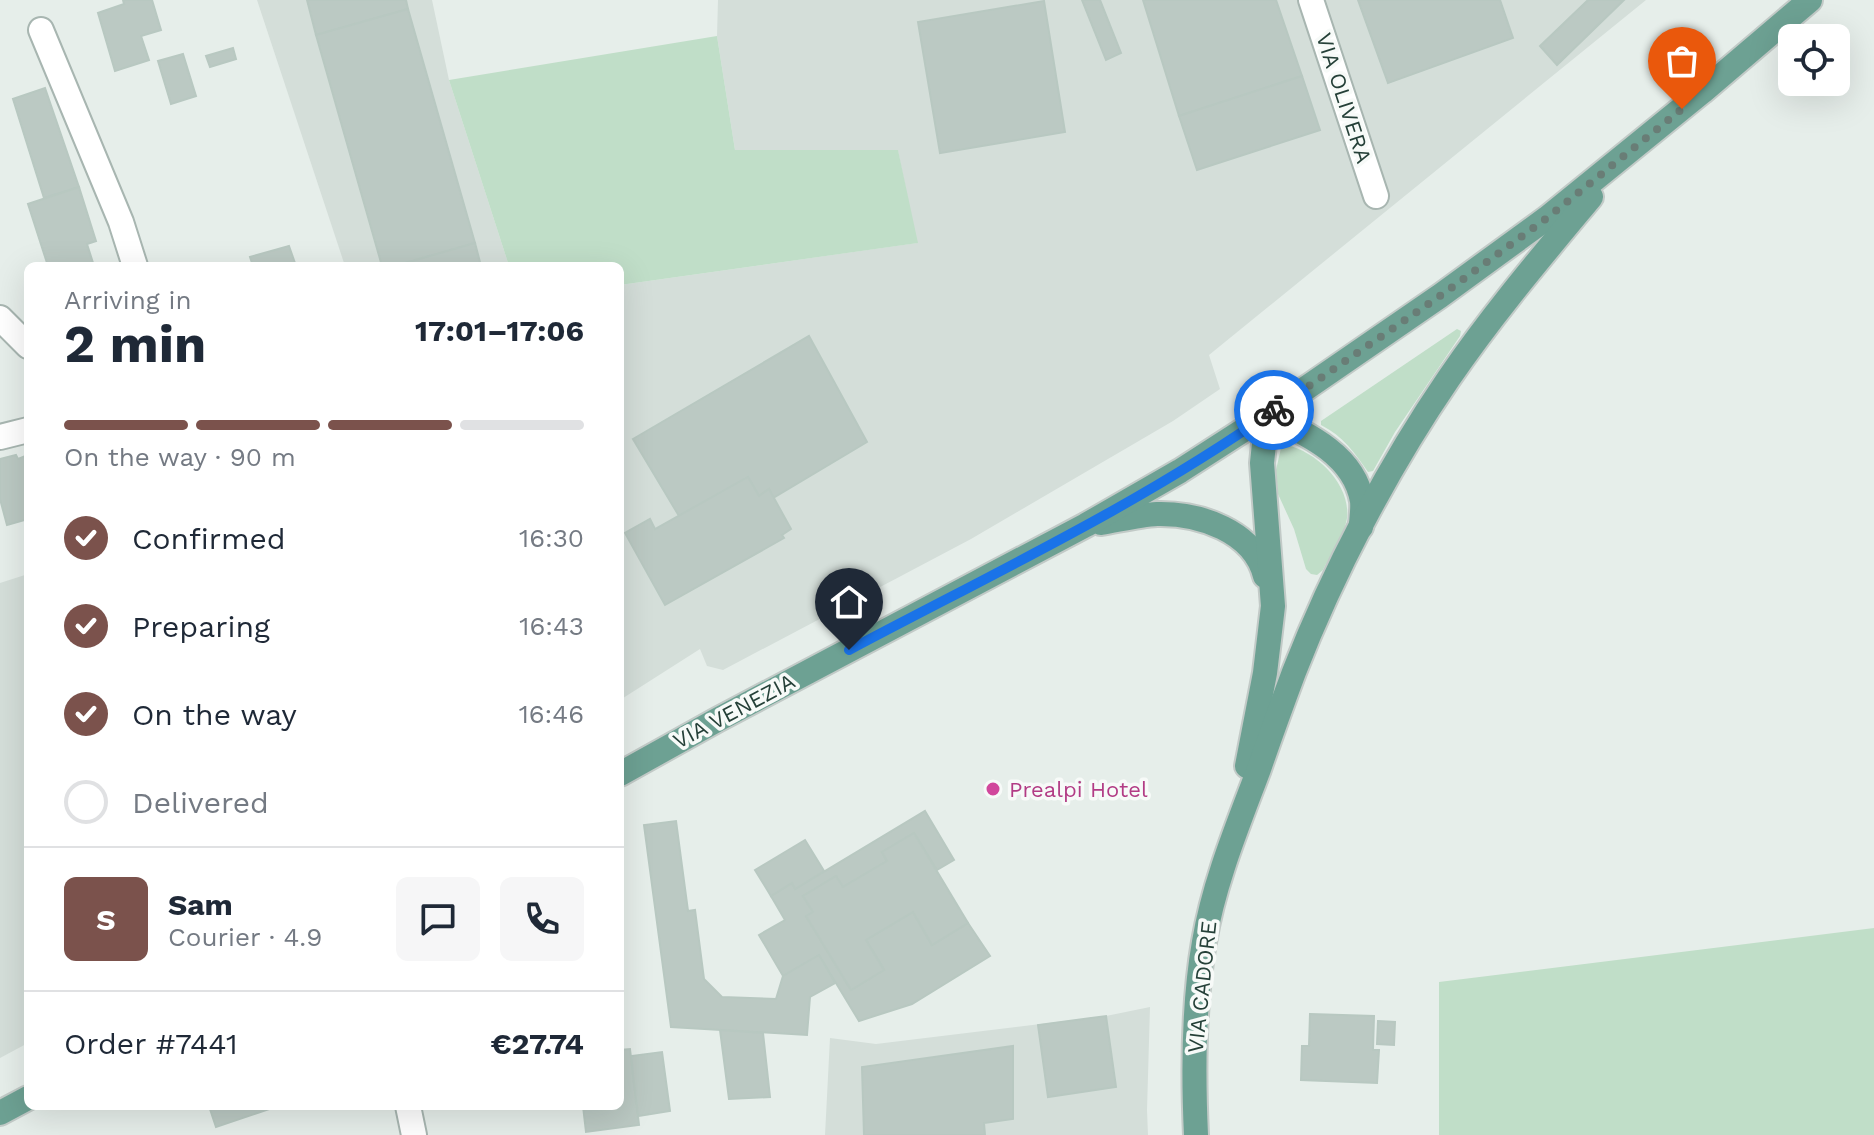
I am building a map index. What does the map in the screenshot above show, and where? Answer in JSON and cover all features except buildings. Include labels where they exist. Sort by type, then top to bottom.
[{"type":"main road","points":[[1231,843],[1265,673],[1273,606],[1262,463],[1267,415],[1536,227],[1810,0]]},
{"type":"main road","points":[[1231,843],[1295,670],[1361,529],[1400,457],[1449,377],[1523,279],[1621,159]]},
{"type":"main road","points":[[1267,415],[1314,439],[1343,462],[1362,502],[1361,529]]},
{"type":"main road","name":"VIA VENEZIA","points":[[624,772],[1086,525],[1180,471],[1267,415]]},
{"type":"main road","points":[[1086,525],[1157,514],[1187,516],[1222,527],[1253,550],[1263,567],[1273,606]]},
{"type":"main road","name":"VIA CADORE","points":[[1196,1135],[1194,1063],[1203,943],[1231,843]]},
{"type":"main road","points":[[0,1113],[24,1100]]},
{"type":"street","name":"VIA OLIVERA","points":[[1311,0],[1376,196]]},
{"type":"street","points":[[41,30],[121,222],[134,262]]},
{"type":"street","points":[[0,318],[24,342]]},
{"type":"street","points":[[0,437],[24,431]]},
{"type":"street","points":[[409,1110],[414,1135]]},
{"type":"shaded area","points":[[257,0],[432,0],[449,80],[508,262],[344,262]]},
{"type":"shaded area","points":[[718,0],[1646,0],[1209,355],[1220,389],[1173,421],[971,539],[723,670],[707,666],[700,649],[624,697],[624,284],[917,243],[898,151],[735,150],[717,36]]},
{"type":"shaded area","points":[[24,575],[24,1045],[0,1058],[0,583]]},
{"type":"shaded area","points":[[1150,1007],[1148,1135],[825,1135],[830,1038],[876,1044],[1106,1016]]},
{"type":"green space","points":[[717,36],[735,150],[898,150],[918,243],[624,284],[624,262],[508,262],[449,80]]},
{"type":"green space","points":[[1457,329],[1461,331],[1460,336],[1395,432],[1373,471],[1368,472],[1348,446],[1321,425],[1321,421]]},
{"type":"green space","points":[[1287,445],[1310,455],[1330,472],[1344,494],[1347,506],[1343,530],[1323,570],[1317,575],[1306,569],[1294,529],[1278,494],[1276,470],[1281,448]]},
{"type":"green space","points":[[1874,928],[1874,1135],[1439,1135],[1439,982]]},
{"type":"way so far","points":[[1274,410],[1547,218],[1682,109]]},
{"type":"place","name":"Prealpi Hotel","points":[[993,789]]},
{"type":"route","points":[[849,650],[1086,525],[1180,471],[1274,410]]}]
